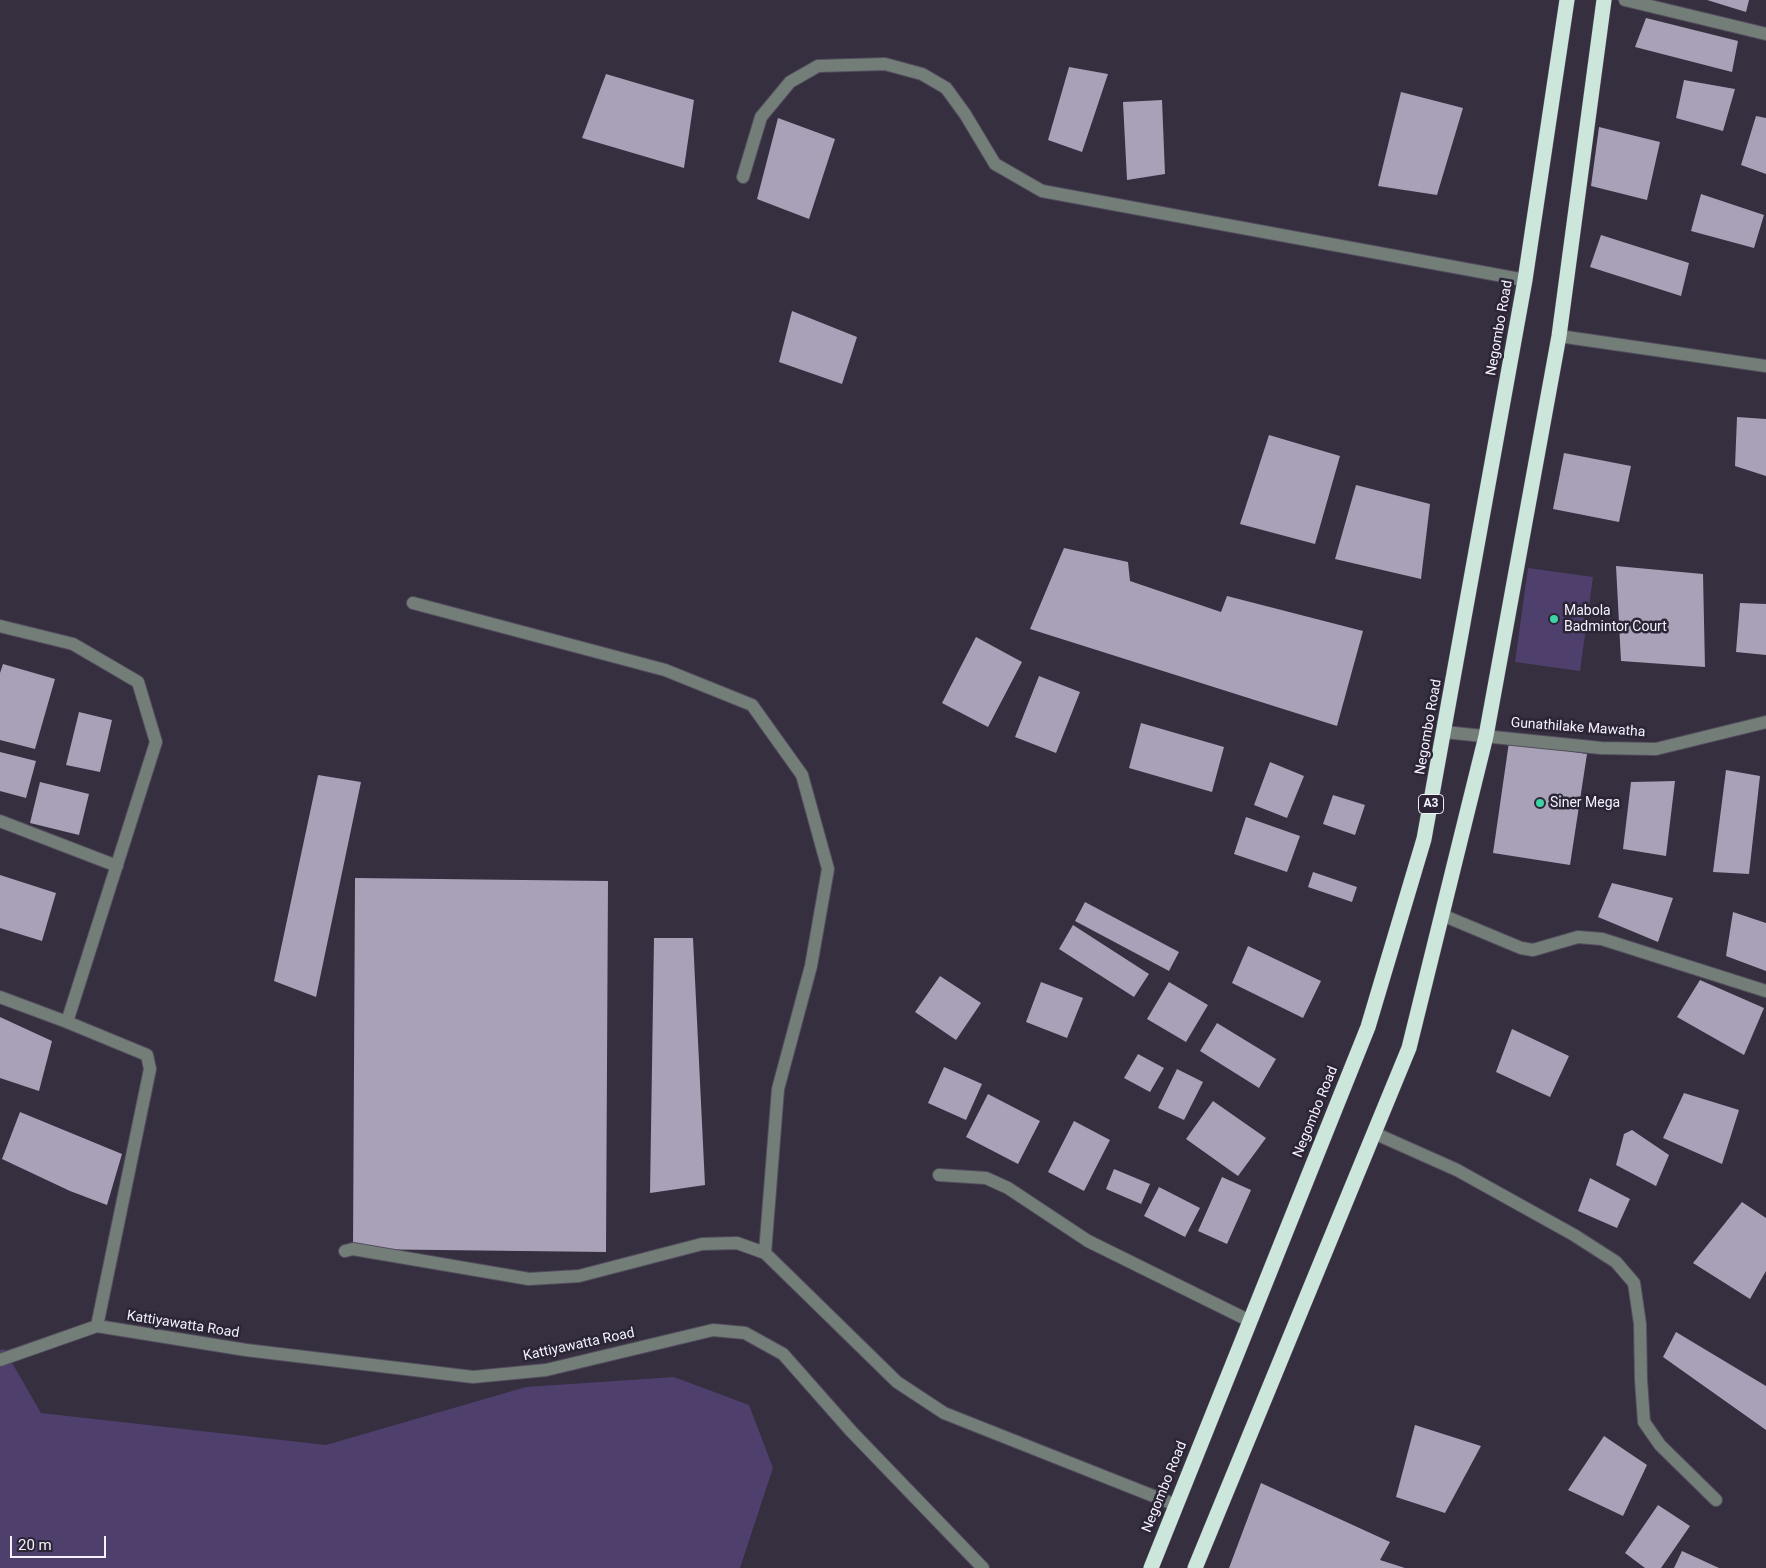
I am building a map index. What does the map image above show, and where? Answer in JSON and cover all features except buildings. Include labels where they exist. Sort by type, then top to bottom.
[{"type":"highway","name":"Negombo Road","points":[[1150,1568],[1368,1027],[1424,839],[1525,280],[1567,0]]},
{"type":"highway","points":[[1195,1568],[1409,1048],[1486,736],[1559,336],[1604,0]]},
{"type":"street","points":[[1625,0],[1766,34]]},
{"type":"street","points":[[743,177],[761,117],[790,82],[818,66],[885,64],[922,74],[946,88],[965,114],[995,164],[1042,191],[1525,280]]},
{"type":"street","points":[[1559,336],[1766,366]]},
{"type":"street","points":[[412,603],[665,670],[752,705],[802,775],[828,869],[811,966],[778,1089],[765,1253]]},
{"type":"street","points":[[0,626],[73,644],[138,682],[156,742],[67,1022]]},
{"type":"street","name":"Gunathilake Mawatha","points":[[1444,732],[1601,748],[1656,749],[1766,722]]},
{"type":"street","points":[[0,822],[117,866]]},
{"type":"street","points":[[1442,915],[1521,948],[1533,950],[1578,936],[1602,939],[1766,991]]},
{"type":"street","points":[[0,997],[147,1055],[150,1068],[96,1326]]},
{"type":"street","points":[[1374,1133],[1457,1170],[1574,1235],[1616,1262],[1634,1283],[1640,1324],[1644,1422],[1660,1445],[1716,1500]]},
{"type":"street","points":[[939,1175],[986,1178],[1008,1188],[1088,1241],[1250,1321]]},
{"type":"street","points":[[345,1251],[353,1249],[529,1279],[580,1276],[702,1244],[737,1243],[765,1253],[897,1382],[944,1413],[1176,1505]]},
{"type":"street","name":"Kattiyawatta Road","points":[[0,1360],[96,1326],[246,1350],[472,1377],[546,1370],[713,1330],[745,1333],[783,1354],[851,1431],[983,1568]]},
{"type":"shaded area","name":"Mabola Badmintor Court","points":[[1528,568],[1593,577],[1580,671],[1515,662]]},
{"type":"shaded area","points":[[4,1349],[41,1413],[326,1445],[526,1387],[674,1377],[749,1405],[773,1468],[740,1568],[0,1568],[0,1350]]},
{"type":"place","name":"Mabola Badmintor Court","points":[[1554,619]]},
{"type":"place","name":"Siner Mega","points":[[1540,803]]}]
